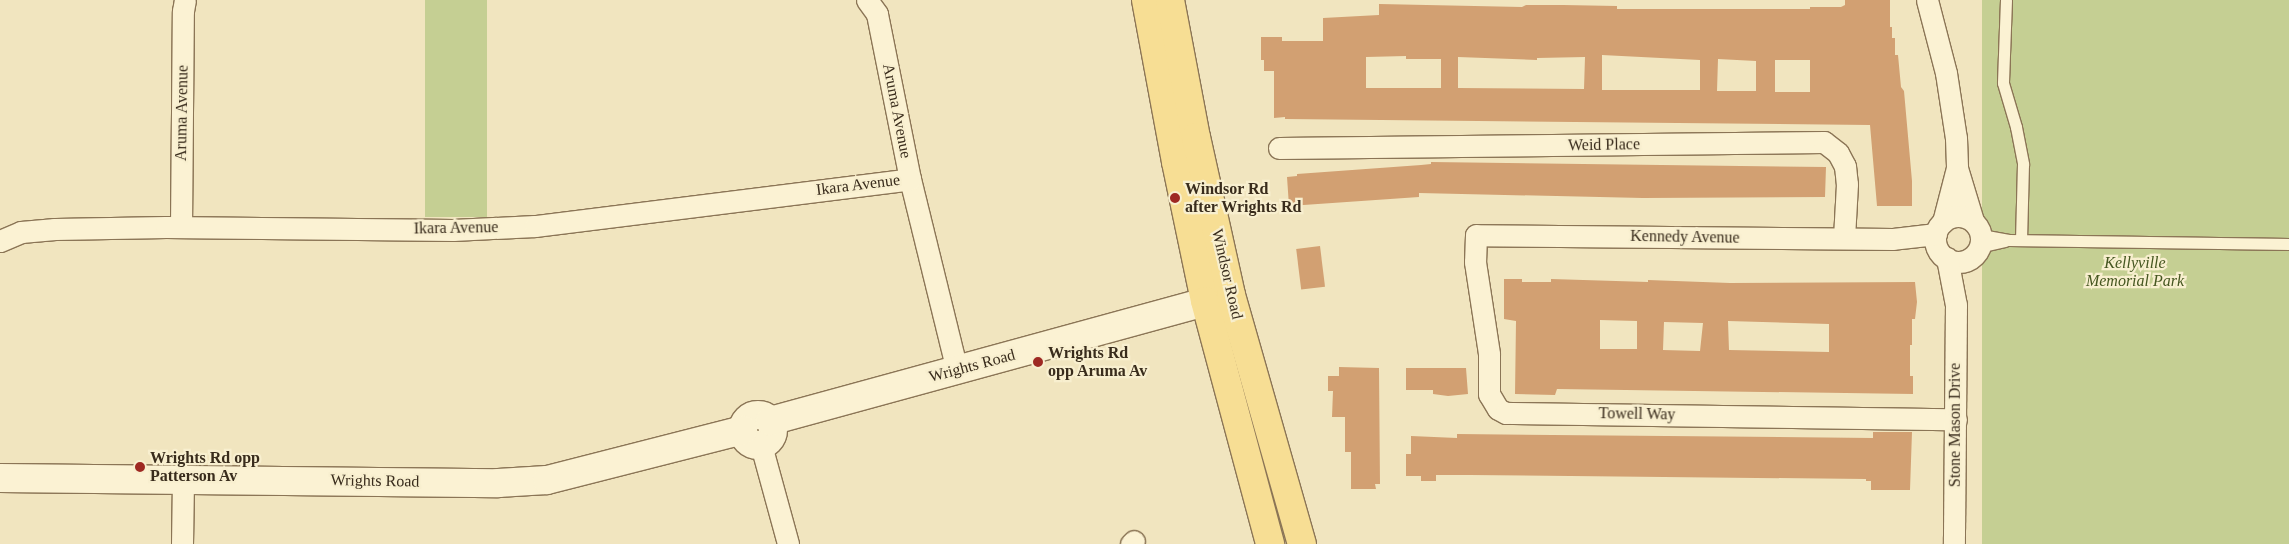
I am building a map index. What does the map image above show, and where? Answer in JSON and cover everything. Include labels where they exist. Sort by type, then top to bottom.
[{"type":"main road","name":"Windsor Road","points":[[1146,0],[1174,154],[1218,298],[1302,544]]},
{"type":"main road","name":"Windsor Road","points":[[1170,0],[1196,138],[1218,298],[1270,544]]},
{"type":"street","name":"Aruma Avenue","points":[[181,227],[183,11],[185,0]]},
{"type":"street","name":"Aruma Avenue","points":[[867,0],[877,14],[910,179],[957,371]]},
{"type":"street","name":"Stone Mason Drive","points":[[1928,0],[1953,104],[1957,168],[1958,241],[1954,544]]},
{"type":"street","name":"Weid Place","points":[[1279,148],[1824,142],[1838,152],[1845,166],[1847,184],[1844,238]]},
{"type":"street","name":"Stone Mason Drive","points":[[1957,168],[1958,241]]},
{"type":"street","name":"Ikara Avenue","points":[[0,241],[21,232],[55,229],[181,227],[453,230],[535,226],[910,179]]},
{"type":"street","name":"Kennedy Avenue","points":[[1476,235],[1844,238],[1958,241]]},
{"type":"street","name":"Towell Way","points":[[1476,235],[1475,262],[1489,354],[1489,394],[1498,409],[1506,413],[1956,419]]},
{"type":"street","name":"Wrights Road","points":[[0,478],[498,483],[547,480],[758,432],[957,371],[1218,298]]},
{"type":"street","points":[[758,432],[788,544]]},
{"type":"street","points":[[182,544],[183,479]]},
{"type":"lane","points":[[2006,0],[2003,83],[2016,127],[2023,164],[2022,240]]},
{"type":"lane","points":[[1958,241],[2022,240],[2289,244]]},
{"type":"green space","points":[[425,0],[487,0],[487,217],[425,217]]},
{"type":"green space","name":"Kellyville Memorial Park","points":[[1982,0],[2289,0],[2289,544],[1982,544]]},
{"type":"building","points":[[1845,0],[1890,0],[1890,27],[1892,27],[1892,38],[1895,38],[1895,55],[1898,55],[1901,87],[1904,91],[1912,181],[1912,206],[1877,206],[1870,125],[1274,118],[1274,71],[1264,71],[1264,60],[1261,60],[1261,37],[1282,37],[1282,41],[1323,41],[1323,18],[1379,15],[1379,4],[1522,7],[1526,5],[1617,6],[1617,9],[1810,9],[1810,7],[1841,7],[1845,5]],"holes":[[[1602,55],[1700,60],[1700,90],[1602,90]],[[1406,56],[1406,59],[1441,59],[1441,88],[1366,88],[1366,57]],[[1458,57],[1537,60],[1537,58],[1585,57],[1584,89],[1458,88]],[[1718,59],[1756,61],[1756,91],[1717,91]],[[1775,60],[1810,60],[1810,92],[1775,92]]]},
{"type":"building","points":[[1431,162],[1826,167],[1825,197],[1643,198],[1419,193],[1419,197],[1289,206],[1287,177],[1297,176],[1297,174],[1431,164]]},
{"type":"building","points":[[1320,246],[1325,287],[1301,290],[1296,249]]},
{"type":"building","points":[[1504,279],[1522,279],[1522,282],[1551,282],[1551,279],[1730,283],[1915,282],[1917,302],[1915,319],[1912,319],[1912,345],[1910,345],[1910,376],[1913,376],[1913,394],[1557,389],[1555,395],[1515,394],[1516,321],[1504,319]],"holes":[[[1600,320],[1637,321],[1637,349],[1600,349]],[[1728,321],[1829,324],[1829,352],[1729,350]],[[1664,322],[1703,323],[1700,351],[1663,350]]]},
{"type":"building","points":[[1339,367],[1379,368],[1380,484],[1375,484],[1376,489],[1351,489],[1351,452],[1345,452],[1345,417],[1332,417],[1333,391],[1328,391],[1328,376],[1339,376]]},
{"type":"building","points":[[1406,368],[1466,368],[1468,394],[1448,396],[1433,394],[1433,390],[1406,390]]},
{"type":"building","points":[[1873,432],[1912,432],[1910,490],[1871,490],[1871,481],[1866,481],[1866,479],[1436,475],[1436,481],[1421,481],[1421,476],[1406,476],[1406,454],[1411,454],[1411,436],[1457,438],[1457,434],[1873,438]]},
{"type":"place","name":"Windsor Rd after Wrights Rd","points":[[1175,198]]},
{"type":"place","name":"Wrights Rd opp Aruma Av","points":[[1038,362]]},
{"type":"place","name":"Wrights Rd opp Patterson Av","points":[[140,467]]}]
